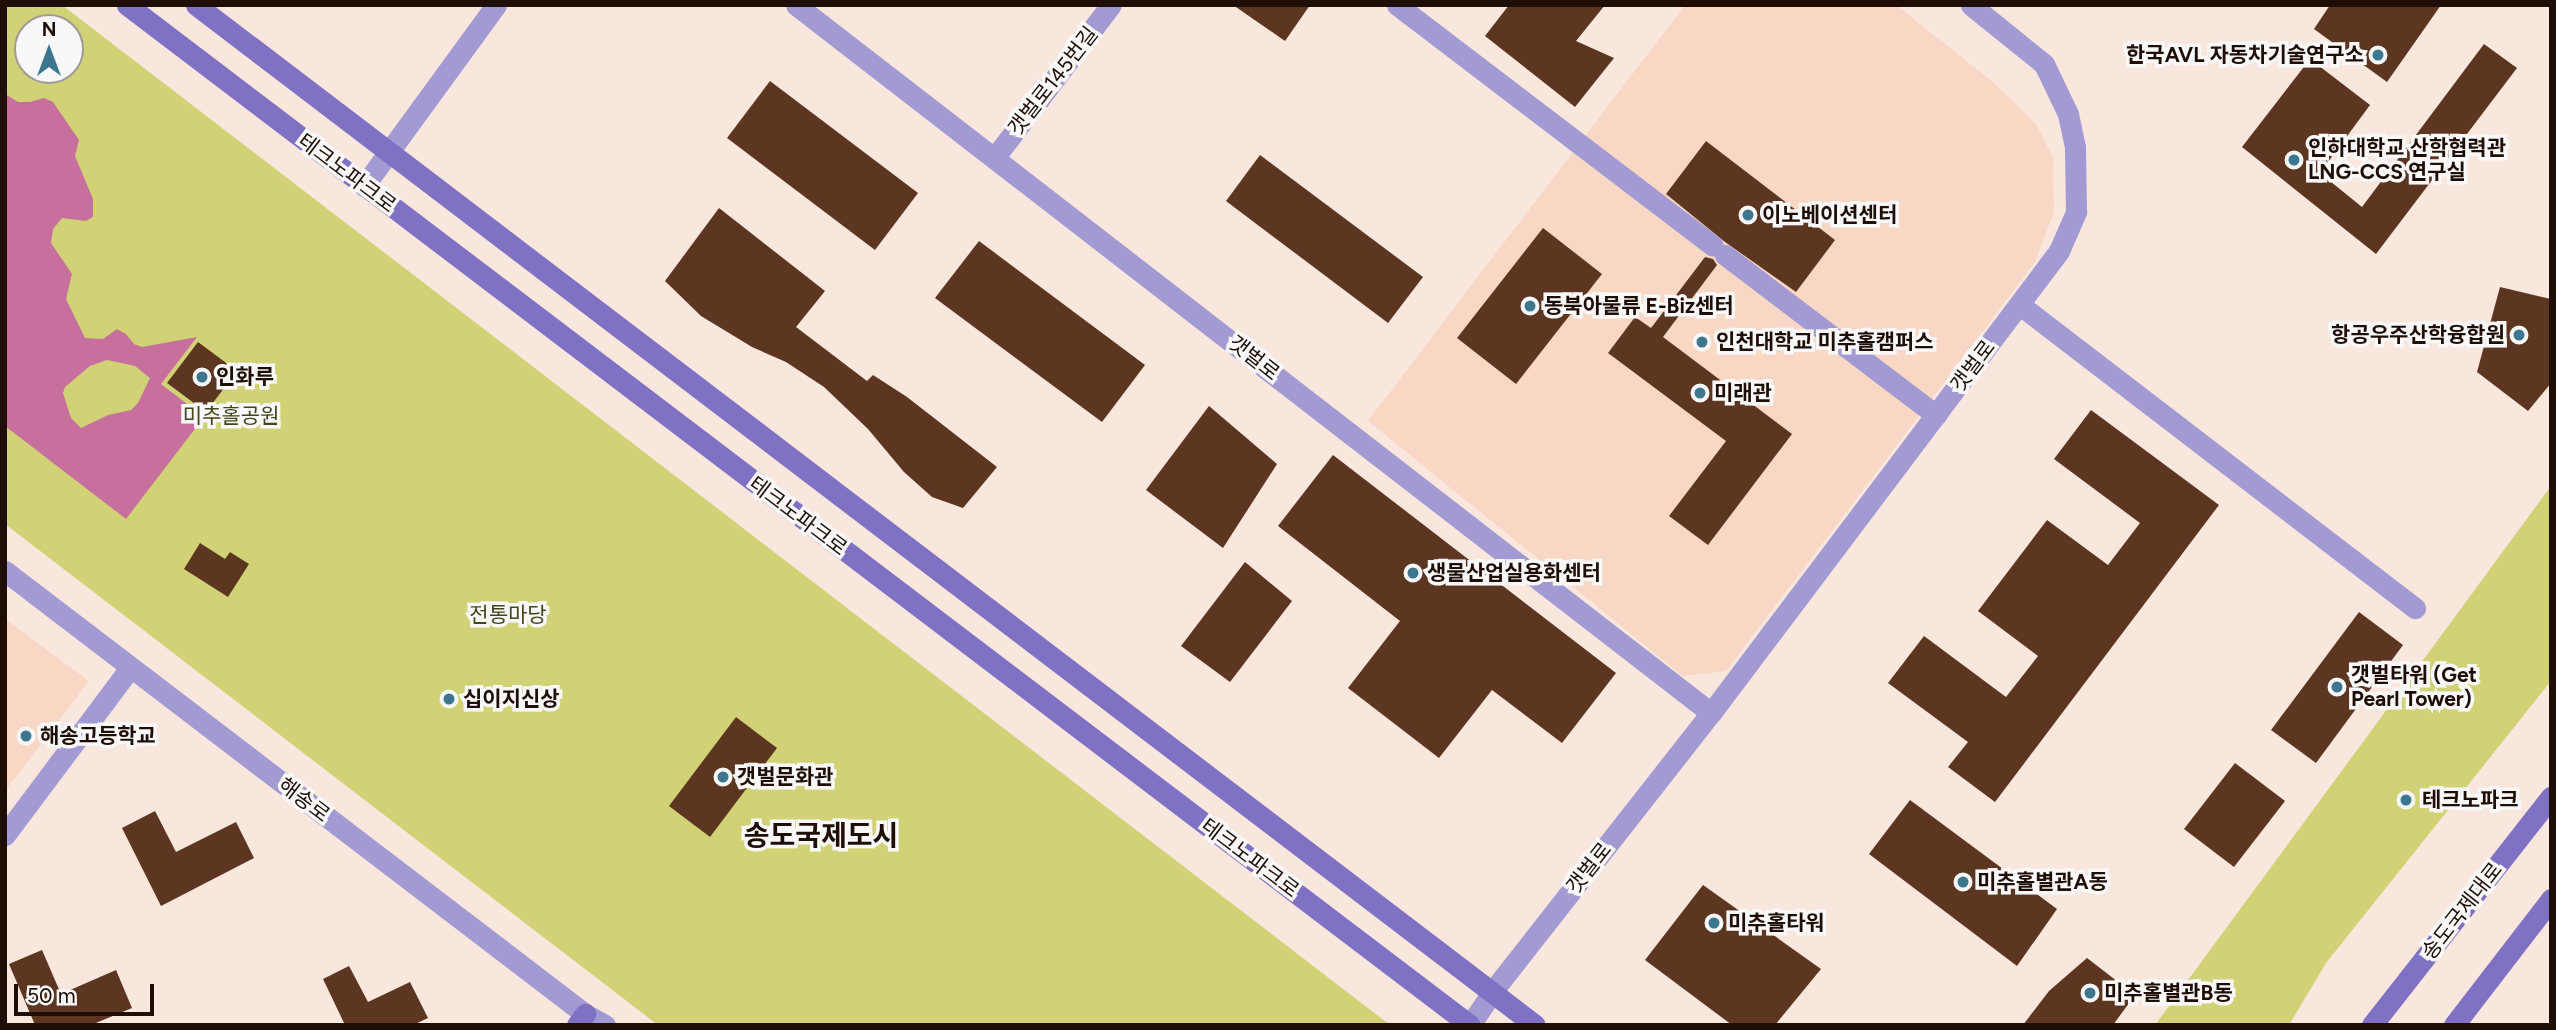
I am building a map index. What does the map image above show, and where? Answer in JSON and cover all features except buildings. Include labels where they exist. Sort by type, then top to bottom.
[{"type":"street","name":"테크노파크로","points":[[127,5],[1470,1025]]},
{"type":"street","name":"테크노파크로","points":[[196,5],[1535,1025]]},
{"type":"street","points":[[364,186],[496,5]]},
{"type":"street","name":"갯벌로","points":[[796,5],[1712,713]]},
{"type":"street","name":"갯벌로145번길","points":[[995,157],[1111,5]]},
{"type":"street","points":[[1396,5],[1936,415]]},
{"type":"street","name":"갯벌로","points":[[1470,1025],[1492,992],[1712,713],[2059,251],[2076,212],[2075,147],[2068,114],[2044,64],[1971,5]]},
{"type":"street","points":[[2020,305],[2415,608]]},
{"type":"street","name":"해송로","points":[[5,571],[581,1019],[604,1025]]},
{"type":"street","points":[[5,835],[130,668]]},
{"type":"street","name":"송도국제대로","points":[[2372,1025],[2551,797]]},
{"type":"street","points":[[2454,1025],[2551,899]]},
{"type":"shaded area","name":"인천대학교 미추홀캠퍼스","points":[[1685,5],[1896,5],[1993,82],[2035,123],[2053,157],[2054,212],[2035,262],[1726,671],[1683,676],[1368,421]]},
{"type":"shaded area","points":[[5,94],[18,102],[44,98],[53,102],[79,140],[75,156],[93,199],[93,217],[86,221],[62,218],[53,229],[51,243],[72,274],[66,299],[85,338],[103,339],[117,329],[126,334],[134,344],[142,347],[197,337],[161,384],[204,417],[126,519],[5,426]],"holes":[[[107,360],[135,366],[150,378],[138,403],[131,410],[108,415],[81,428],[71,418],[63,393],[65,387],[90,366]]]},
{"type":"shaded area","name":"해송고등학교","points":[[5,619],[89,681],[5,791]]},
{"type":"green space","name":"미추홀공원","points":[[5,5],[62,5],[74,14],[14,14],[14,84],[84,84],[84,22],[1390,1025],[658,1025],[5,524]]},
{"type":"green space","points":[[2551,486],[2551,681],[2326,963],[2289,1025],[2155,1025]]},
{"type":"place","name":"한국AVL 자동차기술연구소","points":[[2378,55]]},
{"type":"place","name":"인하대학교 산학협력관 LNG-CCS 연구실","points":[[2294,160]]},
{"type":"place","name":"이노베이션센터","points":[[1748,215]]},
{"type":"place","name":"동북아물류 E-Biz센터","points":[[1530,306]]},
{"type":"place","name":"항공우주산학융합원","points":[[2519,335]]},
{"type":"place","name":"인천대학교 미추홀캠퍼스","points":[[1702,342]]},
{"type":"place","name":"인화루","points":[[202,377]]},
{"type":"place","name":"미래관","points":[[1700,393]]},
{"type":"place","name":"생물산업실용화센터","points":[[1413,573]]},
{"type":"place","name":"갯벌타워 (Get Pearl Tower)","points":[[2337,687]]},
{"type":"place","name":"십이지신상","points":[[449,699]]},
{"type":"place","name":"해송고등학교","points":[[26,736]]},
{"type":"place","name":"갯벌문화관","points":[[723,777]]},
{"type":"place","name":"테크노파크","points":[[2406,800]]},
{"type":"place","name":"미추홀별관A동","points":[[1963,882]]},
{"type":"place","name":"미추홀타워","points":[[1714,923]]},
{"type":"place","name":"미추홀별관B동","points":[[2090,993]]},
{"type":"district","name":"송도국제도시","points":[[821,835]]},
{"type":"park label","name":"전통마당","points":[[508,615]]}]
